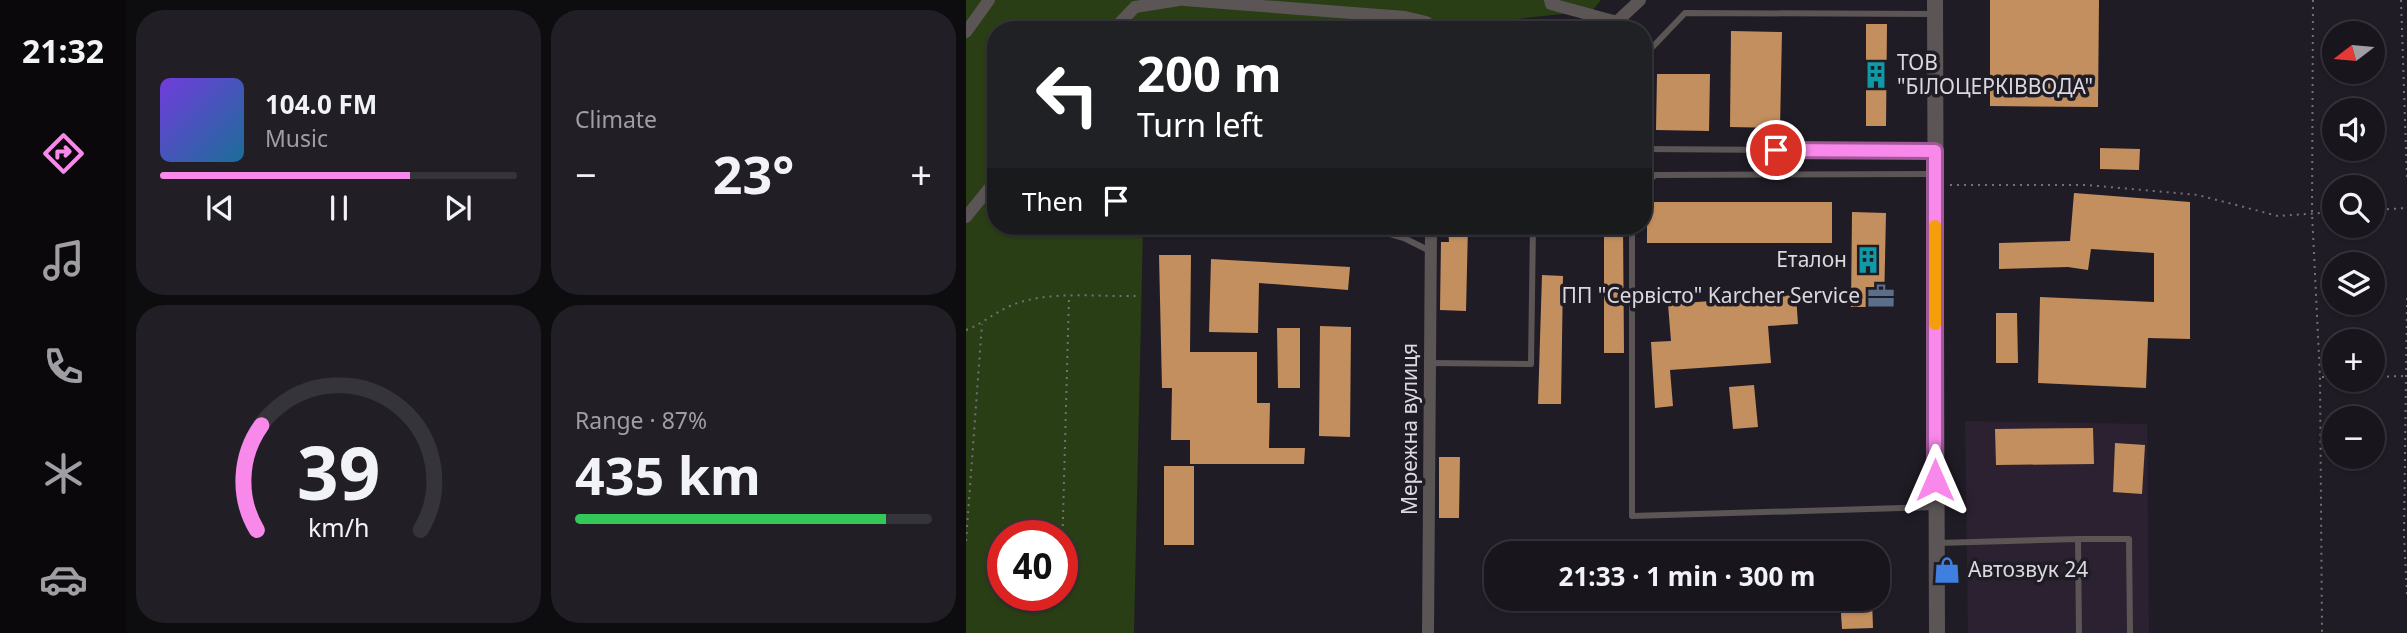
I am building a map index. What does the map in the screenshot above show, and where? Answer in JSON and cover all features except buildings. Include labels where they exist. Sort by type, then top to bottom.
[{"type":"street","points":[[966,32],[989,0]]},
{"type":"street","points":[[1119,21],[1135,7],[1182,0],[1405,17],[1422,21]]},
{"type":"street","points":[[1550,0],[1552,4],[1598,21]]},
{"type":"street","points":[[1617,21],[1640,0]]},
{"type":"street","points":[[1935,7],[1937,633]]},
{"type":"street","points":[[966,216],[987,191]]},
{"type":"street","name":"Мережна вулиця","points":[[1428,633],[1431,235]]},
{"type":"lane","points":[[1652,48],[1685,13],[1935,7]]},
{"type":"lane","points":[[1652,149],[1935,151]]},
{"type":"lane","points":[[1652,177],[1655,174],[1936,179]]},
{"type":"lane","points":[[1393,235],[1431,252]]},
{"type":"lane","points":[[1430,363],[1531,364],[1533,235]]},
{"type":"lane","points":[[1632,235],[1632,516],[1935,507]]},
{"type":"lane","points":[[2078,539],[2079,633]]},
{"type":"lane","points":[[1936,543],[2129,539],[2130,633]]},
{"type":"path","points":[[2313,0],[2312,214],[2320,377],[2322,633]]},
{"type":"path","points":[[2401,0],[2407,180]]},
{"type":"path","points":[[1936,179],[2087,185],[2198,195],[2278,216],[2322,213]]},
{"type":"path","points":[[2385,209],[2407,208]]},
{"type":"path","points":[[966,330],[982,324],[1010,306],[1069,297],[1136,296]]},
{"type":"path","points":[[1063,520],[1069,297]]},
{"type":"path","points":[[2407,298],[2404,536],[2407,594]]},
{"type":"path","points":[[966,541],[982,324]]},
{"type":"path","points":[[2385,377],[2407,376]]},
{"type":"shaded area","points":[[1965,421],[2147,424],[2149,633],[1968,633]]},
{"type":"green space","points":[[966,0],[1601,0],[1592,11],[1496,21],[987,21],[987,235],[1143,235],[1134,633],[966,633]]},
{"type":"slow traffic","points":[[1935,226],[1935,324]]},
{"type":"place","name":"ТОВ \"БІЛОЦЕРКІВВОДА\"","points":[[1876,75]]},
{"type":"place","name":"Еталон","points":[[1868,260]]},
{"type":"place","name":"ПП \"Сервісто\" Karcher Service","points":[[1881,296]]},
{"type":"place","name":"Автозвук 24","points":[[1947,570]]},
{"type":"route","points":[[1776,150],[1935,151],[1935,480]]}]
